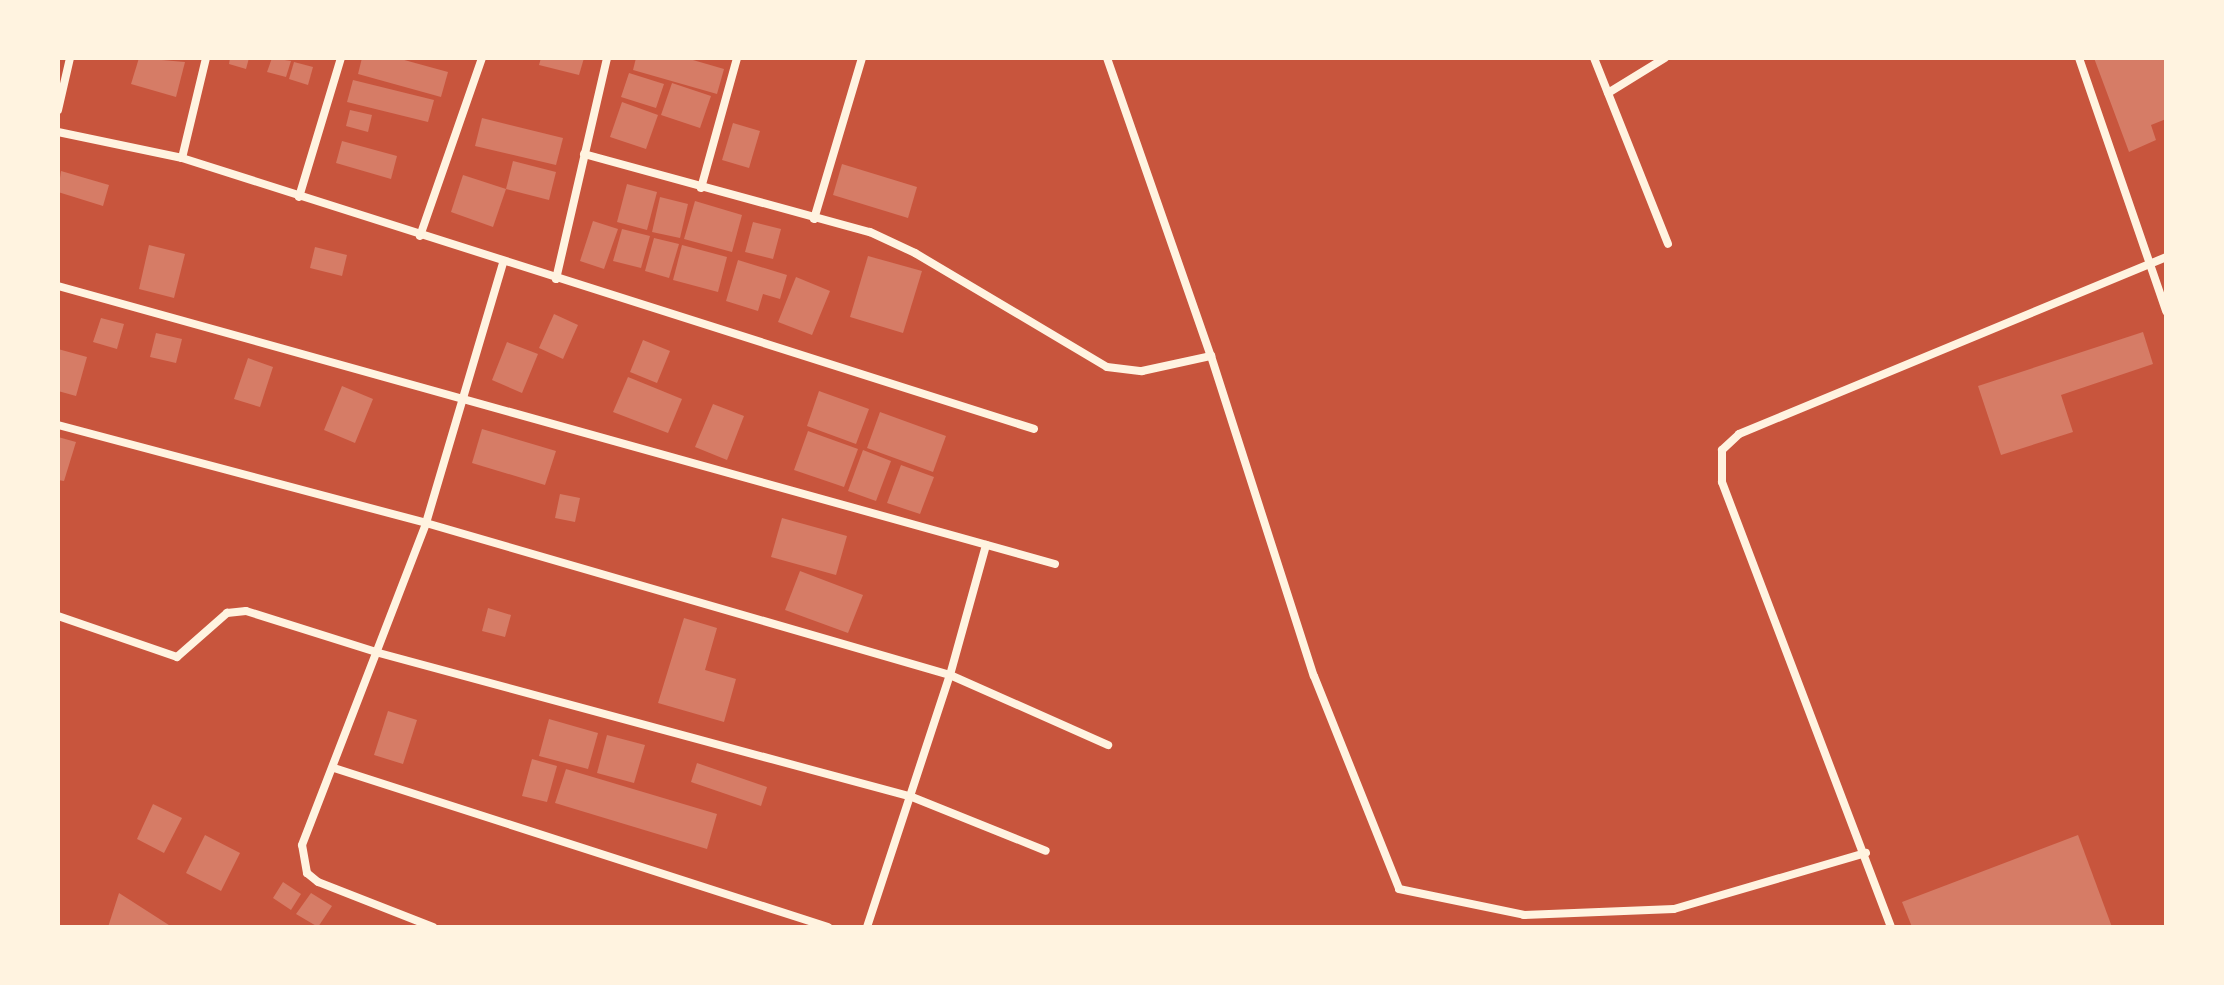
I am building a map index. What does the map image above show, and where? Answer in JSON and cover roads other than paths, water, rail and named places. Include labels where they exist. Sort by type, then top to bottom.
[{"type":"street","points":[[58,110],[70,58]]},
{"type":"street","points":[[182,158],[206,58]]},
{"type":"street","points":[[299,197],[341,58]]},
{"type":"street","points":[[420,236],[482,58]]},
{"type":"street","points":[[556,279],[607,58]]},
{"type":"street","points":[[701,188],[737,58]]},
{"type":"street","points":[[814,219],[862,58]]},
{"type":"street","points":[[1107,58],[1211,356],[1314,676],[1399,889],[1524,915],[1674,909],[1866,853]]},
{"type":"street","points":[[1594,58],[1668,244]]},
{"type":"street","points":[[1608,93],[1665,58]]},
{"type":"street","points":[[2079,58],[2166,311]]},
{"type":"street","points":[[58,132],[182,158],[503,263],[1034,429]]},
{"type":"street","points":[[584,154],[870,232],[915,253],[1107,367],[1142,371],[1211,356]]},
{"type":"street","points":[[1891,927],[1866,853],[1722,482],[1722,450],[1739,434],[2166,257]]},
{"type":"street","points":[[433,927],[307,873],[302,845],[379,653],[426,523],[466,400],[503,263]]},
{"type":"street","points":[[58,286],[1055,564]]},
{"type":"street","points":[[58,425],[426,523],[950,675],[1108,745]]},
{"type":"street","points":[[867,927],[912,797],[986,545]]},
{"type":"street","points":[[58,616],[177,657],[227,613],[246,611],[379,653],[912,797],[1046,851]]},
{"type":"street","points":[[334,768],[828,927]]}]
